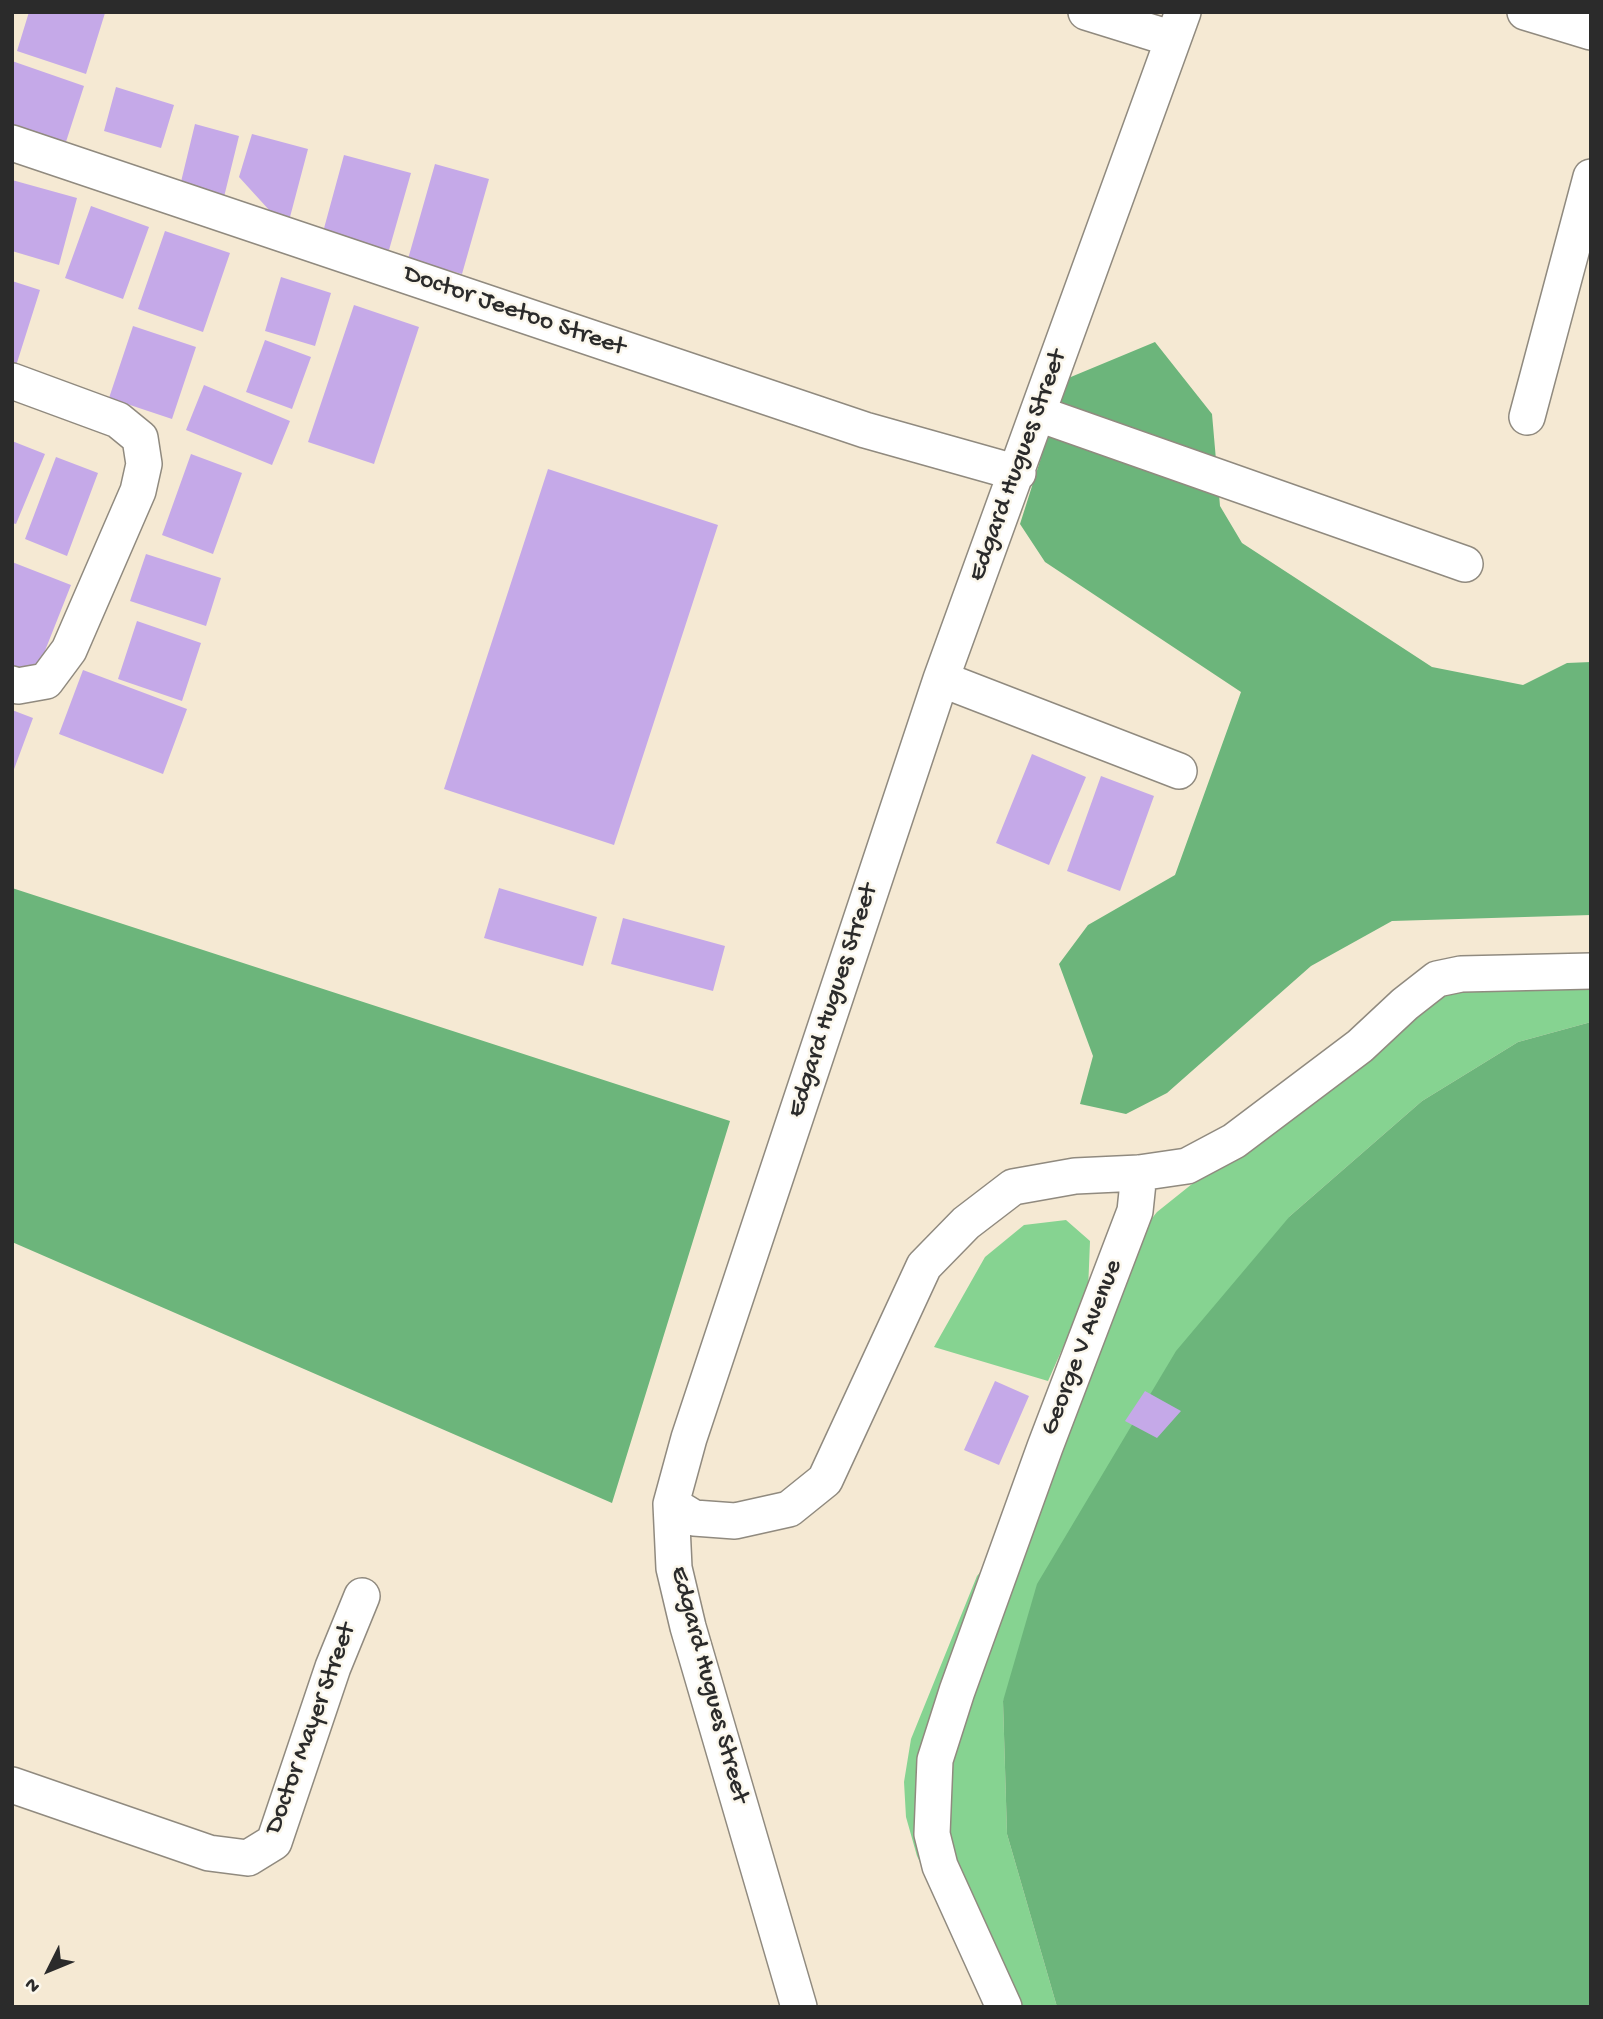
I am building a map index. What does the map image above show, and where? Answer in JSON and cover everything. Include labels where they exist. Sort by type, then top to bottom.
[{"type":"street","points":[[1086,12],[1178,25]]},
{"type":"street","points":[[1524,12],[1591,32]]},
{"type":"street","name":"Edgard Hugues Street","points":[[799,2007],[688,1627],[674,1568],[671,1504],[694,1425],[941,679],[1018,473],[1178,25]]},
{"type":"street","name":"Doctor Jeetoo Street","points":[[12,143],[865,430],[1018,473]]},
{"type":"street","points":[[1527,417],[1591,177]]},
{"type":"street","points":[[12,381],[118,419],[140,438],[144,464],[138,491],[69,650],[46,681],[18,686],[12,684]]},
{"type":"street","points":[[1039,414],[1465,564]]},
{"type":"street","points":[[941,679],[1179,771]]},
{"type":"street","points":[[671,1504],[694,1518],[735,1521],[789,1509],[825,1480],[924,1266],[966,1223],[1013,1187],[1075,1176],[1139,1173],[1187,1166],[1234,1141],[1360,1046],[1405,1004],[1437,979],[1461,974],[1591,971]]},
{"type":"street","name":"George V Avenue","points":[[1004,2007],[940,1866],[932,1833],[935,1760],[957,1691],[1045,1447],[1135,1211],[1139,1173]]},
{"type":"street","name":"Doctor Mayer Street","points":[[12,1785],[209,1853],[248,1858],[274,1842],[328,1680],[362,1596]]},
{"type":"green space","points":[[1155,342],[1212,414],[1220,506],[1242,543],[1432,667],[1523,685],[1567,663],[1591,662],[1591,915],[1392,921],[1311,966],[1167,1093],[1126,1114],[1080,1104],[1093,1056],[1059,964],[1088,925],[1175,875],[1241,692],[1045,562],[1020,524],[1066,379]]},
{"type":"green space","points":[[12,888],[730,1121],[612,1503],[12,1242]]},
{"type":"green space","points":[[1591,985],[1591,1022],[1518,1042],[1422,1101],[1290,1216],[1003,1701],[1007,1834],[1057,2007],[990,2007],[917,1856],[906,1817],[904,1782],[911,1739],[977,1576],[983,1569],[1129,1247],[1157,1212],[1415,990]]},
{"type":"green space","points":[[1591,1022],[1591,2007],[1057,2007],[1007,1834],[1003,1701],[1037,1584],[1176,1351],[1290,1216],[1422,1101],[1518,1042]]},
{"type":"green space","points":[[1066,1220],[1090,1241],[1088,1291],[1048,1381],[934,1347],[985,1257],[1024,1225]]},
{"type":"building","points":[[29,12],[105,13],[86,74],[17,51]]},
{"type":"building","points":[[12,61],[84,86],[64,148],[12,130]]},
{"type":"building","points":[[116,87],[174,105],[161,148],[104,131]]},
{"type":"building","points":[[195,124],[239,136],[223,201],[179,190]]},
{"type":"building","points":[[252,134],[308,149],[290,217],[270,211],[239,177]]},
{"type":"building","points":[[344,155],[411,173],[389,250],[323,232]]},
{"type":"building","points":[[435,164],[489,179],[462,274],[408,259]]},
{"type":"building","points":[[12,180],[77,198],[59,265],[12,251]]},
{"type":"building","points":[[91,206],[149,227],[123,299],[65,278]]},
{"type":"building","points":[[165,231],[230,253],[203,332],[138,309]]},
{"type":"building","points":[[281,277],[331,293],[315,346],[265,331]]},
{"type":"building","points":[[12,281],[40,290],[15,369],[12,368]]},
{"type":"building","points":[[354,305],[419,327],[374,464],[308,442]]},
{"type":"building","points":[[133,326],[196,347],[172,419],[109,398]]},
{"type":"building","points":[[265,340],[311,357],[292,409],[246,392]]},
{"type":"building","points":[[204,385],[290,421],[272,465],[186,430]]},
{"type":"building","points":[[12,441],[45,454],[16,524],[12,523]]},
{"type":"building","points":[[191,454],[242,473],[213,554],[162,535]]},
{"type":"building","points":[[56,457],[98,473],[67,556],[25,539]]},
{"type":"building","points":[[548,469],[718,525],[614,845],[444,789]]},
{"type":"building","points":[[146,554],[221,578],[206,626],[130,601]]},
{"type":"building","points":[[12,562],[71,585],[35,676],[12,667]]},
{"type":"building","points":[[137,621],[201,643],[182,701],[118,679]]},
{"type":"building","points":[[83,670],[187,709],[163,774],[59,734]]},
{"type":"building","points":[[12,710],[33,718],[13,772],[12,772]]},
{"type":"building","points":[[1032,754],[1086,777],[1049,865],[996,843]]},
{"type":"building","points":[[1101,776],[1154,796],[1120,891],[1067,871]]},
{"type":"building","points":[[499,888],[597,917],[583,966],[484,938]]},
{"type":"building","points":[[623,918],[725,946],[713,991],[611,964]]},
{"type":"building","points":[[995,1381],[1029,1396],[999,1465],[964,1450]]},
{"type":"building","points":[[1145,1391],[1181,1411],[1157,1438],[1125,1421]]}]
